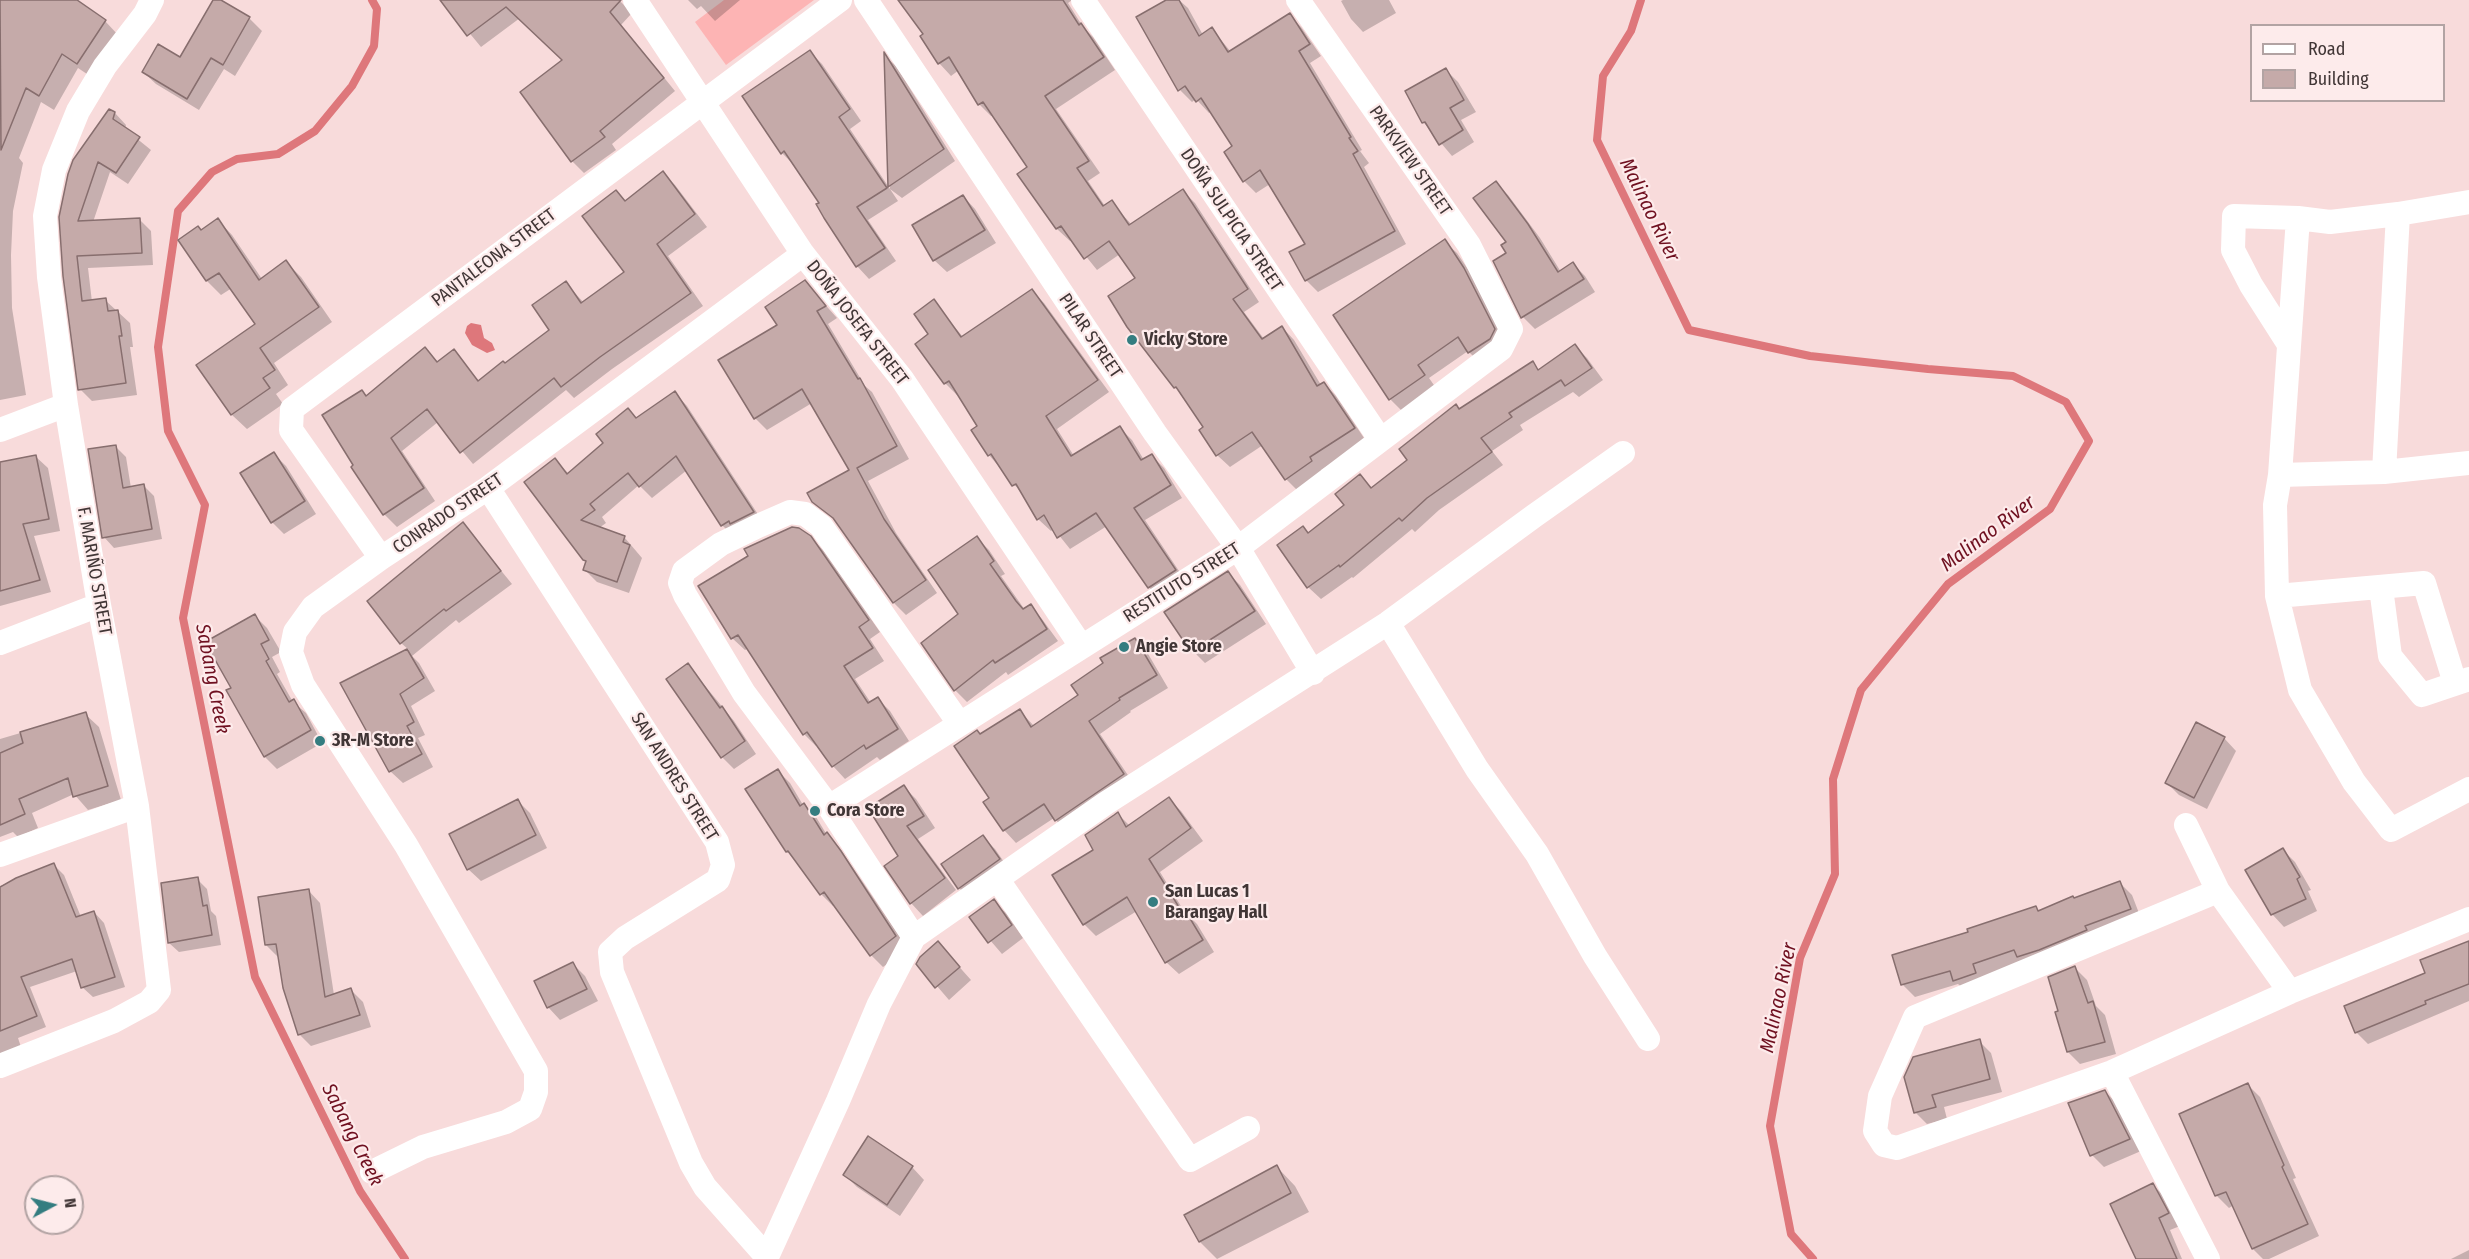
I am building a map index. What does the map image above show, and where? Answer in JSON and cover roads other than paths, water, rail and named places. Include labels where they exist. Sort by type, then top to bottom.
[{"type":"street","name":"F. MARIÑO STREET","points":[[0,1066],[114,1021],[149,1002],[159,990],[137,806],[99,605],[66,405],[49,277],[45,216],[54,170],[78,111],[105,66],[145,14],[152,0]]},
{"type":"street","name":"DOÑA JOSEFA STREET","points":[[635,0],[803,254],[902,379],[1081,646]]},
{"type":"street","name":"PANTALEONA STREET","points":[[381,558],[291,430],[292,409],[840,0]]},
{"type":"street","name":"PILAR STREET","points":[[866,0],[1155,433],[1239,548],[1313,673]]},
{"type":"street","name":"DOÑA SULPICIA STREET","points":[[1083,0],[1380,439]]},
{"type":"street","name":"PARKVIEW STREET","points":[[1298,0],[1469,246],[1511,329]]},
{"type":"street","points":[[2288,343],[2251,285],[2233,250],[2234,216],[2298,218],[2330,222],[2469,202]]},
{"type":"street","points":[[2384,472],[2398,214]]},
{"type":"street","points":[[2298,218],[2280,475],[2275,505],[2277,596],[2300,690],[2354,782],[2391,830],[2469,789]]},
{"type":"street","name":"CONRADO STREET","points":[[372,1172],[423,1147],[506,1122],[530,1109],[536,1092],[536,1071],[406,845],[303,685],[291,652],[295,632],[313,608],[381,558],[488,488],[803,254]]},
{"type":"street","name":"RESTITUTO STREET","points":[[829,807],[1239,548],[1501,349],[1511,329]]},
{"type":"street","points":[[0,430],[66,405]]},
{"type":"street","points":[[766,1258],[838,1101],[879,1004],[914,937],[1106,803],[1388,623],[1623,453]]},
{"type":"street","points":[[2280,475],[2384,472],[2469,463]]},
{"type":"street","name":"SAN ANDRES STREET","points":[[488,488],[717,842],[723,865],[718,880],[624,939],[610,952],[612,972],[691,1163],[705,1187],[766,1258]]},
{"type":"street","points":[[914,937],[829,807],[744,693],[680,584],[684,570],[722,544],[790,512],[805,514],[821,526],[959,723]]},
{"type":"street","points":[[2277,596],[2424,584],[2462,681],[2422,695],[2390,656],[2381,588]]},
{"type":"street","points":[[0,643],[99,605]]},
{"type":"street","points":[[1388,623],[1477,769],[1537,854],[1595,956],[1648,1039]]},
{"type":"street","points":[[0,855],[137,806]]},
{"type":"street","points":[[2186,825],[2218,891],[2290,992]]},
{"type":"street","points":[[998,880],[1190,1160],[1248,1128]]},
{"type":"street","points":[[2218,891],[1915,1017],[1880,1096],[1875,1131],[1884,1145],[1897,1148],[2112,1072],[2290,992],[2469,919]]},
{"type":"street","points":[[2112,1072],[2208,1259]]},
{"type":"waterway","name":"Sabang Creek","points":[[372,0],[377,9],[374,46],[352,86],[315,131],[278,154],[237,159],[212,172],[178,211],[158,347],[168,431],[205,505],[183,618],[255,977],[360,1191],[405,1259]]},
{"type":"waterway","name":"Malinao River","points":[[1641,0],[1631,31],[1603,76],[1597,140],[1689,330],[1810,356],[2013,376],[2066,402],[2089,441],[2050,509],[1948,584],[1861,690],[1833,779],[1835,874],[1800,958],[1770,1126],[1791,1234],[1813,1259]]},
{"type":"place","name":"Vicky Store","points":[[1132,340]]},
{"type":"place","name":"Angie Store","points":[[1124,647]]},
{"type":"place","name":"3R-M Store","points":[[320,741]]},
{"type":"place","name":"Cora Store","points":[[815,811]]},
{"type":"place","name":"San Lucas 1 Barangay Hall","points":[[1153,902]]}]
